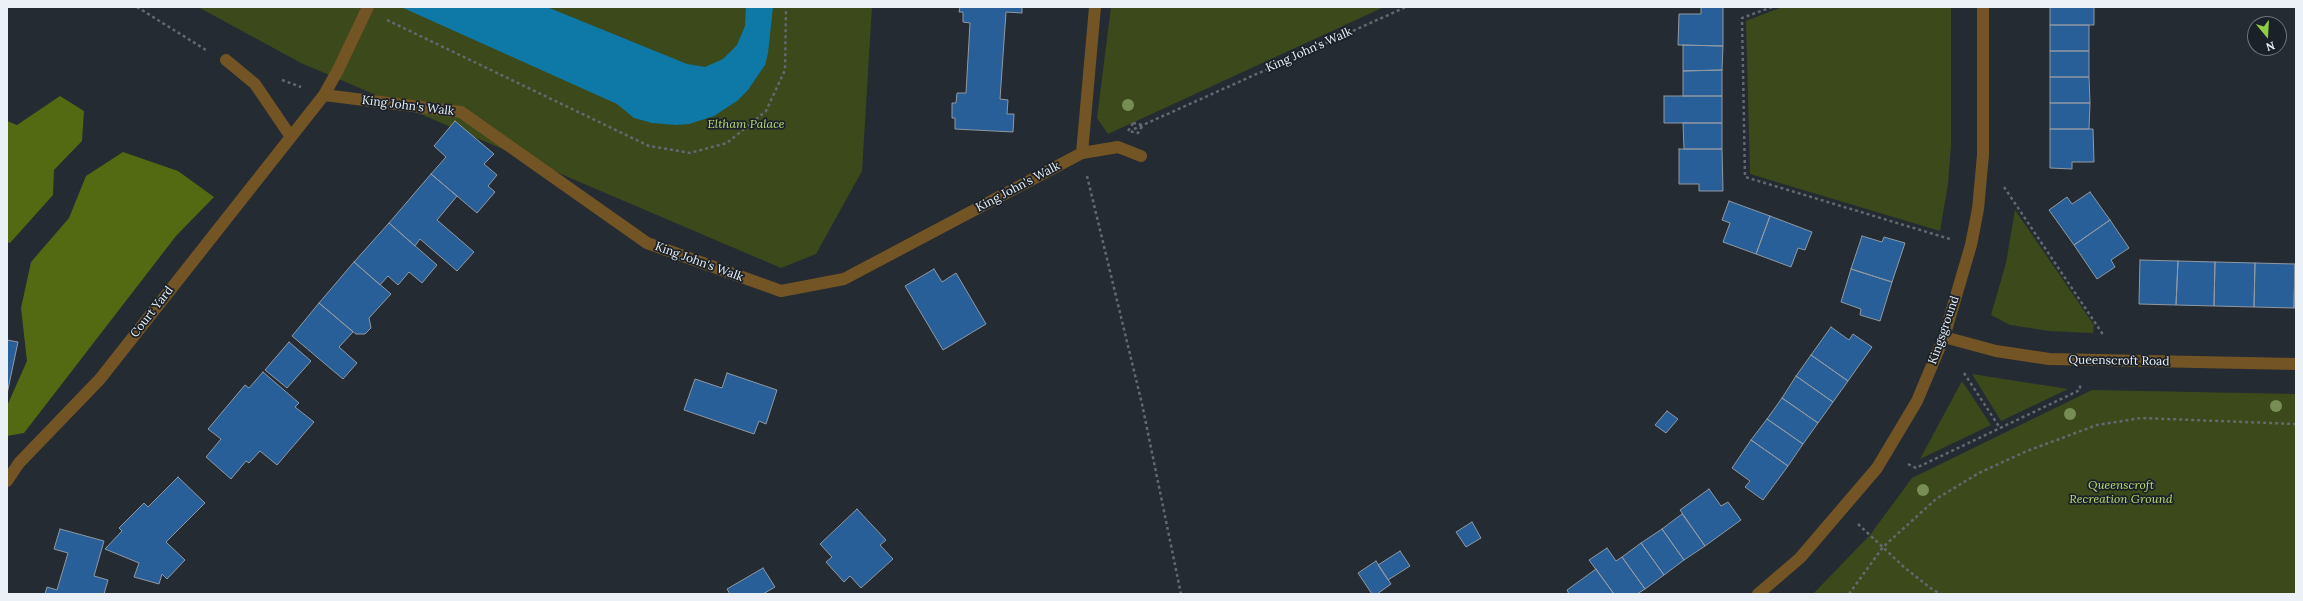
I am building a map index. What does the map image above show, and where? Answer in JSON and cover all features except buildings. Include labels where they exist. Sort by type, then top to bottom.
[{"type":"street","name":"Court Yard","points":[[7,481],[19,463],[100,379],[324,95],[338,70],[368,7]]},
{"type":"street","points":[[1082,153],[1095,7]]},
{"type":"street","name":"Kingsground","points":[[1758,594],[1800,558],[1842,511],[1877,468],[1917,402],[1944,337],[1971,245],[1978,209],[1983,155],[1983,7]]},
{"type":"street","points":[[226,60],[255,84],[291,137]]},
{"type":"street","name":"King John's Walk","points":[[324,95],[461,112],[647,243],[780,291],[844,279],[1082,153],[1118,147],[1142,156]]},
{"type":"street","name":"Queenscroft Road","points":[[1944,337],[1996,351],[2049,359],[2296,364]]},
{"type":"path","points":[[383,18],[649,146],[690,153],[727,143],[766,111],[785,70],[786,7]]},
{"type":"path","name":"King John's Walk","points":[[1122,134],[1406,7]]},
{"type":"path","points":[[1772,7],[1742,18],[1745,177],[1971,245]]},
{"type":"path","points":[[1128,131],[1133,123],[1143,124]]},
{"type":"path","points":[[1082,153],[1142,404],[1181,594]]},
{"type":"path","points":[[1983,155],[2121,361]]},
{"type":"path","points":[[1964,373],[2000,428]]},
{"type":"path","points":[[1908,464],[1916,468],[2080,390],[2080,384]]},
{"type":"path","points":[[1848,594],[1883,546],[1936,499],[1979,473],[2027,451],[2097,425],[2141,418],[2296,424]]},
{"type":"path","points":[[1842,511],[1916,577],[1941,594]]},
{"type":"green space","name":"Eltham Palace","points":[[198,7],[872,7],[862,171],[816,254],[781,268],[301,63]]},
{"type":"green space","points":[[1111,7],[1384,7],[1108,134],[1097,118]]},
{"type":"green space","points":[[1782,7],[1951,7],[1951,145],[1948,184],[1940,231],[1750,174],[1746,21]]},
{"type":"green space","points":[[60,96],[84,111],[82,141],[54,170],[53,195],[10,243],[7,242],[7,121],[17,125]]},
{"type":"green space","points":[[123,152],[178,171],[214,197],[176,236],[24,433],[7,436],[7,406],[27,361],[21,308],[31,262],[69,218],[86,176]]},
{"type":"green space","points":[[2015,210],[2094,325],[2093,333],[2049,331],[2010,325],[1991,315],[2006,263]]},
{"type":"green space","points":[[1972,374],[2068,389],[2001,421]]},
{"type":"green space","points":[[1962,381],[1991,425],[1920,459]]},
{"type":"green space","name":"Queenscroft Recreation Ground","points":[[2092,390],[2296,394],[2296,594],[1813,594],[1870,535],[1912,478]]},
{"type":"water","points":[[401,7],[547,7],[687,64],[705,67],[723,59],[737,45],[745,26],[746,7],[773,7],[768,53],[765,65],[748,90],[737,101],[714,116],[689,124],[676,125],[652,123],[634,118],[617,104]]}]
